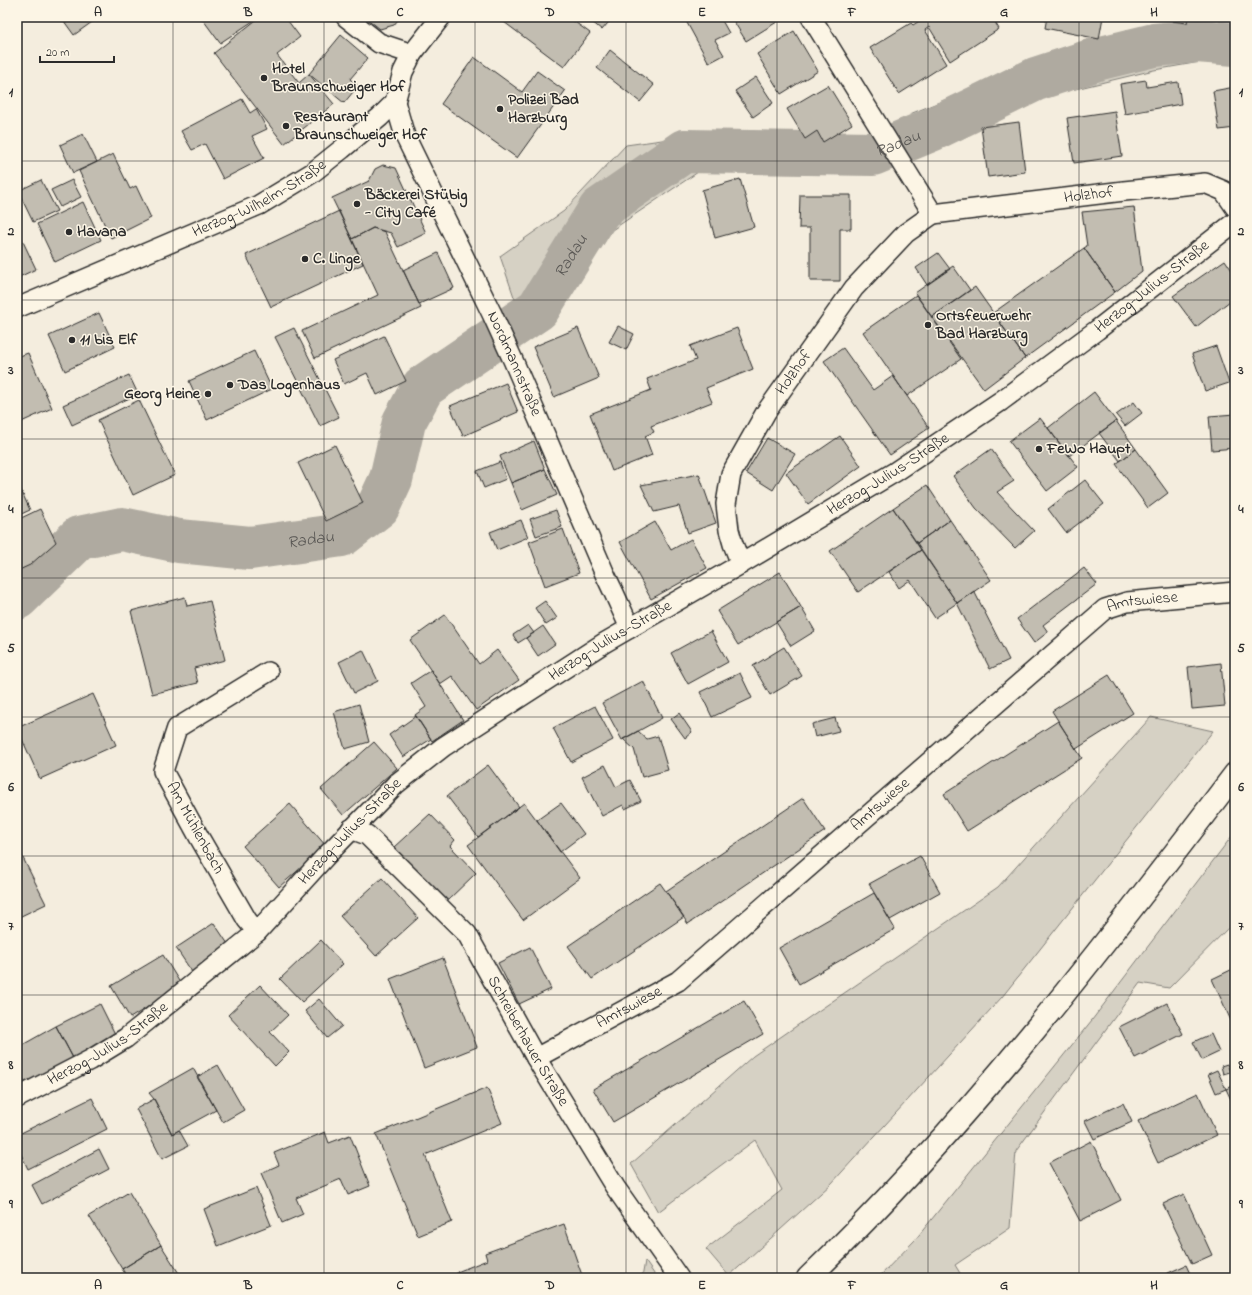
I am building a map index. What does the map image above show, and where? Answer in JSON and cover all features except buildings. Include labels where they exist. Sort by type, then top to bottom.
[{"type":"highway","points":[[808,1278],[870,1216],[922,1160],[1026,1040],[1235,774]]},
{"type":"street","points":[[346,17],[379,43],[412,54]]},
{"type":"street","points":[[395,102],[403,72],[412,54],[441,17]]},
{"type":"street","points":[[811,17],[933,214]]},
{"type":"street","name":"Herzog-Wilhelm-Straße","points":[[17,308],[259,206],[312,173],[380,117],[395,102]]},
{"type":"street","name":"Nordmannstraße","points":[[395,102],[405,136],[492,314],[601,565],[630,628]]},
{"type":"street","name":"Holzhof","points":[[741,564],[729,530],[726,504],[732,474],[766,412],[854,288],[906,233],[933,214],[1124,191],[1206,183],[1224,191],[1235,207]]},
{"type":"street","name":"Herzog-Julius-Straße","points":[[17,1098],[90,1060],[126,1038],[257,932],[351,829],[396,784],[443,748],[503,708],[630,628],[895,472],[1001,401],[1097,330],[1235,222]]},
{"type":"street","name":"Amtswiese","points":[[536,1058],[678,981],[1105,609],[1128,602],[1235,592]]},
{"type":"street","name":"Am Mühlenbach","points":[[257,932],[247,920],[163,771],[177,728],[268,672]]},
{"type":"street","name":"Schreiberhauer Straße","points":[[351,829],[367,836],[467,934],[536,1058],[615,1187],[679,1278]]},
{"type":"shaded area","points":[[1235,30],[1235,56],[1154,70],[1030,100],[931,150],[910,114],[1045,59],[1150,40]]},
{"type":"shaded area","points":[[726,131],[823,147],[861,141],[879,167],[747,162],[704,168],[609,232],[547,313],[525,329],[500,256],[564,211],[626,145]]},
{"type":"shaded area","points":[[1151,717],[1213,731],[1002,997],[831,1184],[729,1276],[706,1249],[782,1190],[755,1140],[658,1212],[631,1164],[753,1056],[998,887]]},
{"type":"shaded area","points":[[1235,832],[1235,921],[1169,988],[1140,983],[1016,1151],[1010,1228],[955,1265],[963,1278],[878,1278],[915,1240],[1092,1020]]},
{"type":"shaded area","points":[[645,1261],[657,1278],[642,1278]]},
{"type":"waterway","name":"Radau","points":[[17,598],[79,538],[122,529],[179,541],[250,548],[342,535],[378,507],[391,479],[404,422],[423,387],[538,309],[600,209],[684,151],[873,154],[931,130],[1036,79],[1097,59],[1154,45],[1197,41],[1235,44]]},
{"type":"place","name":"Hotel Braunschweiger Hof","points":[[264,78]]},
{"type":"place","name":"Polizei Bad Harzburg","points":[[500,109]]},
{"type":"place","name":"Restaurant Braunschweiger Hof","points":[[286,126]]},
{"type":"place","name":"Bäckerei Stübig - City Café","points":[[357,204]]},
{"type":"place","name":"Havana","points":[[69,232]]},
{"type":"place","name":"C. Linge","points":[[305,259]]},
{"type":"place","name":"Ortsfeuerwehr Bad Harzburg","points":[[928,325]]},
{"type":"place","name":"11 bis Elf","points":[[72,340]]},
{"type":"place","name":"Das Logenhaus","points":[[230,385]]},
{"type":"place","name":"Georg Heine","points":[[208,394]]},
{"type":"place","name":"FeWo Haupt","points":[[1039,449]]}]
